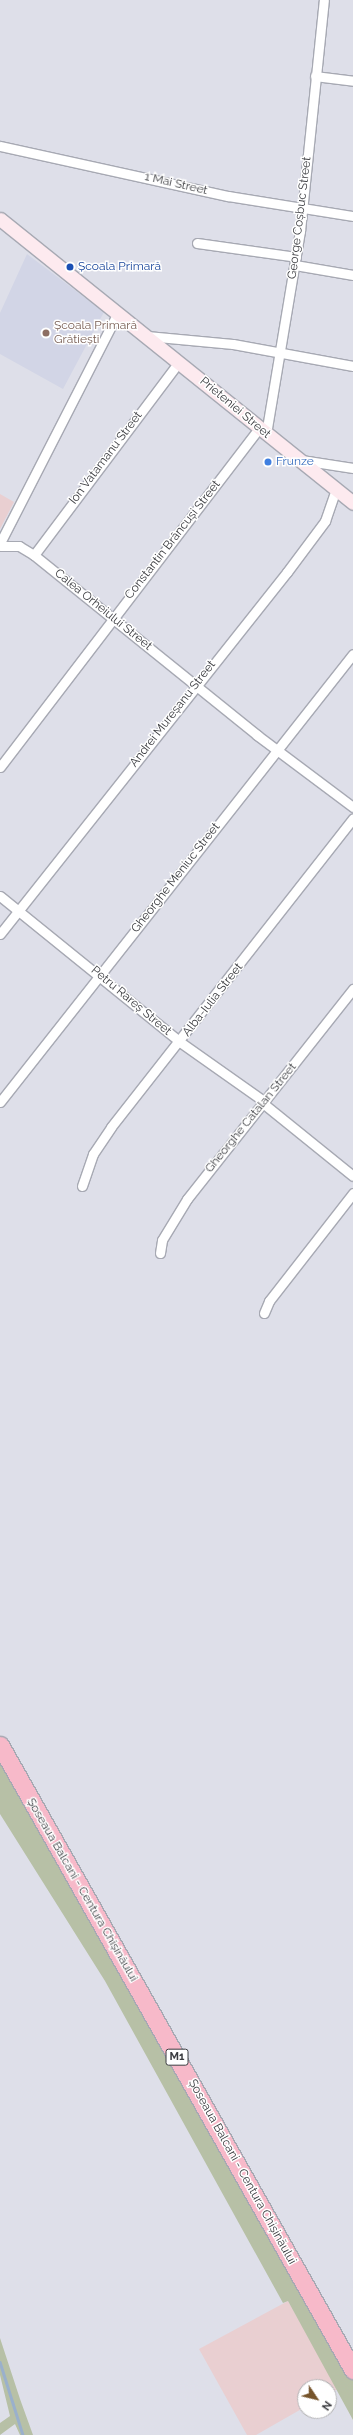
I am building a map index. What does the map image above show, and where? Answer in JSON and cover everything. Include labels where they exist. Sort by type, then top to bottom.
[{"type":"highway","name":"Șoseaua Balcani - Centura Chișinăului","points":[[0,1745],[353,2370]]},
{"type":"street","name":"George Coșbuc Street","points":[[262,431],[296,261],[303,209],[315,76],[324,0]]},
{"type":"street","points":[[315,76],[353,82]]},
{"type":"street","name":"1 Mai Street","points":[[0,146],[303,209],[353,216]]},
{"type":"street","name":"Prieteniei Street","points":[[0,219],[118,312],[262,431],[353,503]]},
{"type":"street","points":[[197,243],[296,261],[353,275]]},
{"type":"street","points":[[0,544],[118,312]]},
{"type":"street","points":[[147,336],[198,340],[279,352],[353,366]]},
{"type":"street","name":"Ion Vatamanu Street","points":[[34,555],[179,362]]},
{"type":"street","name":"Constantin Brâncuși Street","points":[[0,767],[112,619],[262,431]]},
{"type":"street","points":[[298,460],[353,468]]},
{"type":"street","name":"Andrei Mureșanu Street","points":[[0,934],[325,521],[336,489]]},
{"type":"street","name":"Calea Orheiului Street","points":[[0,544],[19,546],[34,555],[112,619],[197,684],[277,750],[353,807]]},
{"type":"street","name":"Gheorghe Meniuc Street","points":[[0,1102],[353,654]]},
{"type":"street","name":"Alba-Iulia Street","points":[[82,1186],[93,1154],[353,818]]},
{"type":"street","name":"Petru Rareș Street","points":[[0,896],[180,1042],[264,1103],[353,1176]]},
{"type":"street","name":"Gheorghe Catalan Street","points":[[160,1253],[162,1240],[187,1199],[353,989]]},
{"type":"street","points":[[264,1313],[269,1301],[353,1193]]},
{"type":"shaded area","name":"Școala Primară Grătiești","points":[[27,254],[104,312],[63,389],[0,354],[0,313]]},
{"type":"shaded area","points":[[0,494],[14,502],[0,529]]},
{"type":"shaded area","points":[[288,2301],[332,2379],[297,2379],[297,2412],[256,2435],[247,2435],[199,2349]]},
{"type":"green space","points":[[0,1754],[353,2377],[353,2420],[337,2391],[337,2379],[331,2379],[288,2301],[283,2303],[105,1981],[0,1814]]},
{"type":"green space","points":[[0,2338],[33,2435],[20,2435],[15,2424],[0,2435],[0,2423],[10,2416],[0,2375]]},
{"type":"waterway","points":[[0,2362],[23,2435]]},
{"type":"place","name":"Școala Primară","points":[[70,267]]},
{"type":"place","name":"Școala Primară Grătiești","points":[[46,333]]},
{"type":"place","name":"Frunze","points":[[268,462]]}]
